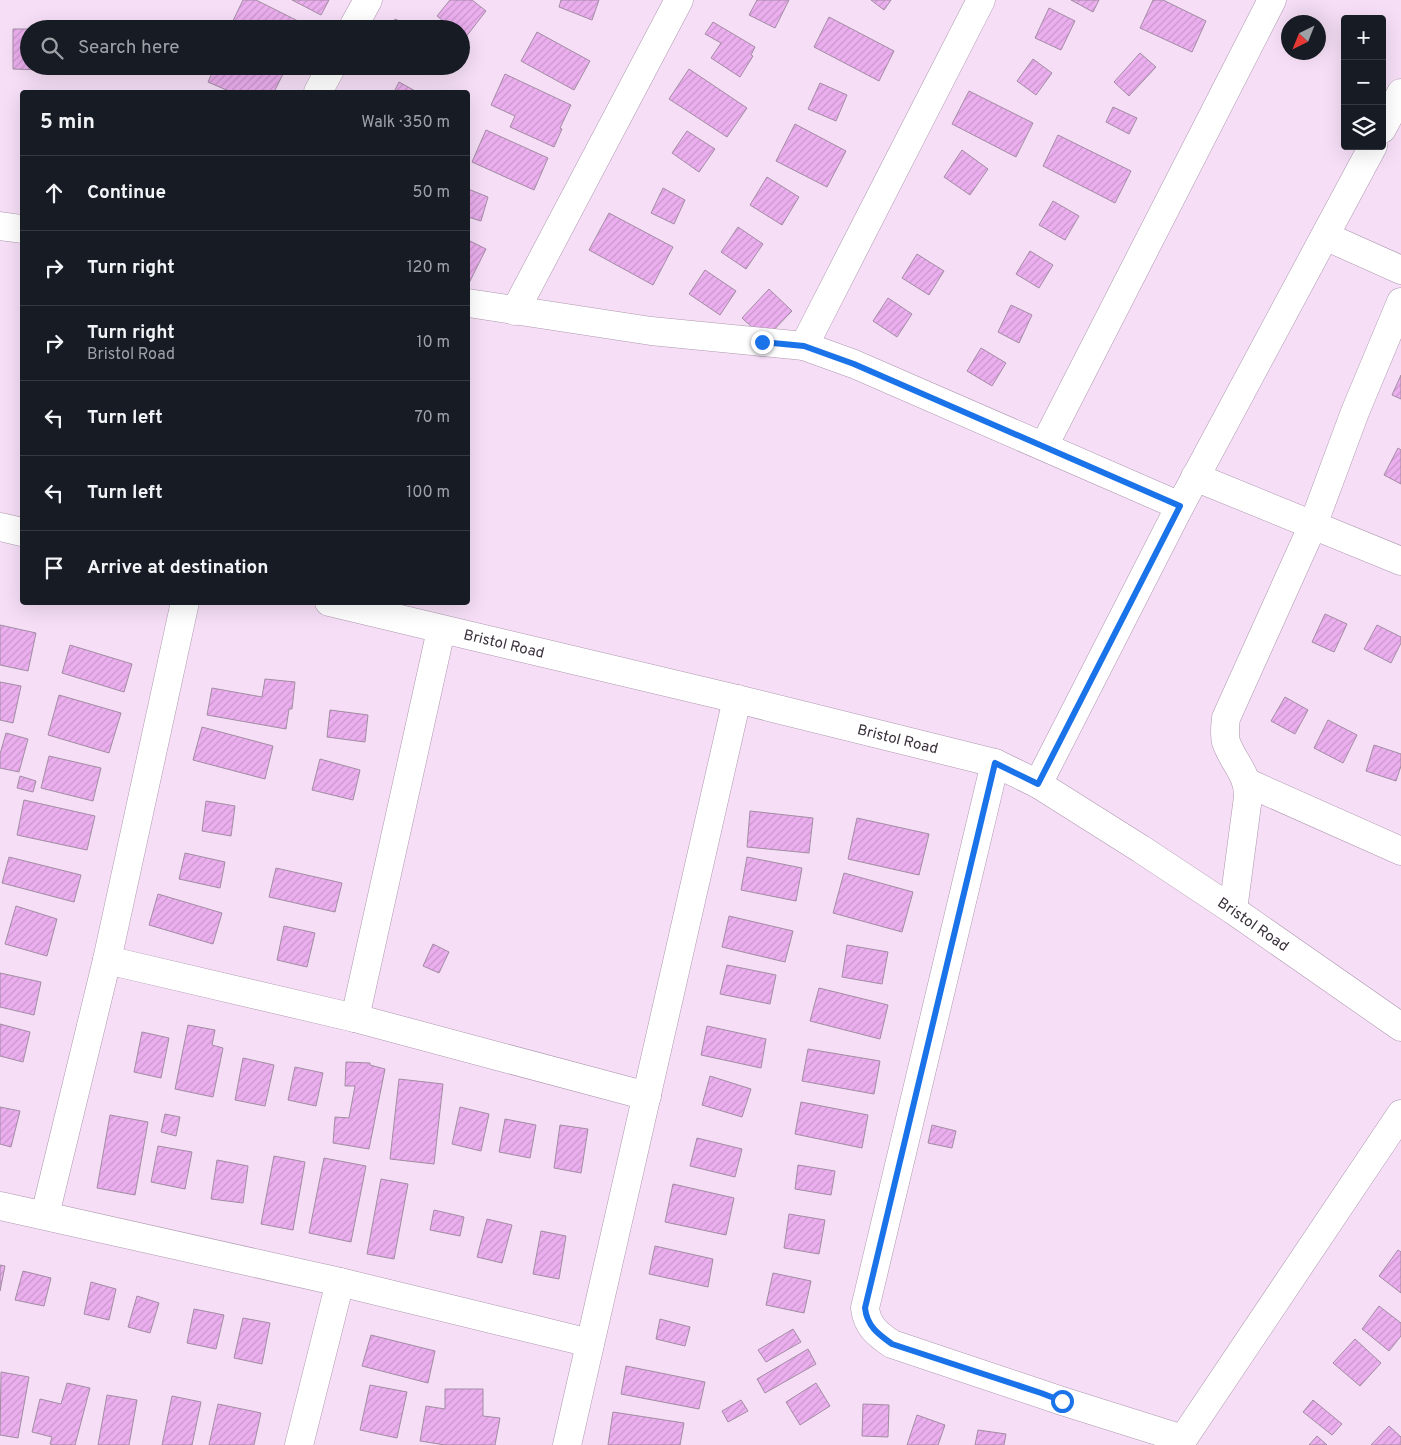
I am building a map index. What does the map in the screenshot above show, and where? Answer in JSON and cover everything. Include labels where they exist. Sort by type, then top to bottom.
[{"type":"street","points":[[357,20],[368,0]]},
{"type":"street","points":[[515,311],[679,0]]},
{"type":"street","points":[[804,346],[981,0]]},
{"type":"street","points":[[1044,446],[1272,0]]},
{"type":"street","points":[[319,90],[327,75]]},
{"type":"street","points":[[1386,122],[1401,94]]},
{"type":"street","points":[[1038,784],[1195,477],[1371,150]]},
{"type":"street","points":[[0,226],[20,230]]},
{"type":"street","points":[[1325,236],[1401,270]]},
{"type":"street","points":[[1232,910],[1248,797],[1248,783],[1226,742],[1224,732],[1226,718],[1313,525],[1355,412],[1401,302]]},
{"type":"street","points":[[470,303],[651,332],[804,346],[854,364],[930,399],[1044,446],[1180,506]]},
{"type":"street","points":[[1195,477],[1401,561]]},
{"type":"street","points":[[0,527],[20,532]]},
{"type":"street","points":[[45,1215],[106,960],[184,605]]},
{"type":"street","name":"Bristol Road","points":[[341,605],[737,699],[995,763],[1038,784],[1141,849],[1401,1027]]},
{"type":"street","points":[[355,1018],[441,630]]},
{"type":"street","points":[[567,1445],[737,699]]},
{"type":"street","points":[[995,763],[865,1308],[866,1318],[872,1328],[892,1344],[1181,1442],[1401,1114]]},
{"type":"street","points":[[1248,783],[1401,852]]},
{"type":"street","points":[[106,960],[355,1018],[647,1096]]},
{"type":"street","points":[[0,1206],[340,1282],[590,1343]]},
{"type":"street","points":[[299,1445],[340,1282]]},
{"type":"building","points":[[243,0],[256,0],[296,20],[233,20]]},
{"type":"building","points":[[292,0],[329,0],[321,15]]},
{"type":"building","points":[[450,0],[472,0],[486,11],[470,32],[470,20],[442,20],[437,16]]},
{"type":"building","points":[[561,0],[599,0],[592,20],[559,7]]},
{"type":"building","points":[[757,0],[789,0],[775,28],[749,15]]},
{"type":"building","points":[[871,0],[891,0],[884,10]]},
{"type":"building","points":[[1071,0],[1099,0],[1093,12]]},
{"type":"building","points":[[1153,0],[1163,0],[1206,21],[1192,52],[1140,28]]},
{"type":"building","points":[[1049,8],[1075,21],[1061,50],[1035,38]]},
{"type":"building","points":[[829,17],[894,51],[879,81],[814,47]]},
{"type":"building","points":[[713,22],[755,47],[751,55],[753,56],[740,77],[711,58],[721,43],[705,34]]},
{"type":"building","points":[[13,29],[20,29],[20,69],[13,69]]},
{"type":"building","points":[[537,32],[590,61],[574,90],[521,61]]},
{"type":"building","points":[[1140,53],[1156,67],[1129,96],[1114,82]]},
{"type":"building","points":[[1033,59],[1052,73],[1036,95],[1017,81]]},
{"type":"building","points":[[689,69],[747,108],[727,137],[669,99]]},
{"type":"building","points":[[505,74],[571,105],[560,128],[562,129],[554,147],[510,127],[515,116],[491,105]]},
{"type":"building","points":[[211,75],[282,75],[275,90],[226,90],[208,82]]},
{"type":"building","points":[[399,82],[413,90],[395,90]]},
{"type":"building","points":[[820,83],[847,95],[836,121],[808,109]]},
{"type":"building","points":[[969,91],[1033,123],[1016,157],[952,124]]},
{"type":"building","points":[[1113,107],[1137,118],[1129,134],[1106,122]]},
{"type":"building","points":[[795,124],[846,151],[827,187],[776,161]]},
{"type":"building","points":[[486,130],[548,158],[534,190],[472,162]]},
{"type":"building","points":[[687,131],[715,149],[699,172],[672,153]]},
{"type":"building","points":[[1058,135],[1131,171],[1115,203],[1043,166]]},
{"type":"building","points":[[962,150],[988,169],[970,195],[944,177]]},
{"type":"building","points":[[767,177],[799,197],[782,225],[750,205]]},
{"type":"building","points":[[663,188],[685,200],[674,224],[651,213]]},
{"type":"building","points":[[470,190],[488,197],[481,221],[470,218]]},
{"type":"building","points":[[1053,201],[1079,216],[1065,240],[1039,225]]},
{"type":"building","points":[[609,213],[673,247],[653,285],[589,250]]},
{"type":"building","points":[[738,227],[763,244],[746,269],[721,252]]},
{"type":"building","points":[[470,241],[486,249],[470,281]]},
{"type":"building","points":[[1030,251],[1053,265],[1039,288],[1016,274]]},
{"type":"building","points":[[917,254],[944,271],[929,295],[902,278]]},
{"type":"building","points":[[705,270],[736,291],[720,315],[689,294]]},
{"type":"building","points":[[769,289],[792,311],[765,339],[742,318]]},
{"type":"building","points":[[888,298],[912,314],[897,337],[873,321]]},
{"type":"building","points":[[1011,305],[1032,315],[1019,343],[998,332]]},
{"type":"building","points":[[981,348],[1006,363],[992,386],[967,371]]},
{"type":"building","points":[[1401,375],[1401,399],[1392,395]]},
{"type":"building","points":[[1398,448],[1401,450],[1401,484],[1384,475]]},
{"type":"building","points":[[1325,614],[1347,624],[1334,652],[1312,642]]},
{"type":"building","points":[[0,625],[36,633],[28,671],[0,665]]},
{"type":"building","points":[[1377,625],[1401,637],[1401,643],[1391,663],[1364,649]]},
{"type":"building","points":[[70,645],[132,664],[124,692],[62,673]]},
{"type":"building","points":[[265,679],[295,682],[292,709],[289,709],[286,729],[207,715],[212,688],[262,697]]},
{"type":"building","points":[[0,682],[21,686],[13,723],[0,720]]},
{"type":"building","points":[[59,695],[121,713],[109,753],[48,735]]},
{"type":"building","points":[[1285,697],[1308,710],[1295,734],[1271,721]]},
{"type":"building","points":[[330,710],[368,715],[365,742],[327,737]]},
{"type":"building","points":[[1328,720],[1357,735],[1343,763],[1314,748]]},
{"type":"building","points":[[202,727],[273,746],[265,779],[193,760]]},
{"type":"building","points":[[6,733],[28,739],[19,772],[0,768],[0,754]]},
{"type":"building","points":[[1374,745],[1401,754],[1401,766],[1396,781],[1366,771]]},
{"type":"building","points":[[49,756],[101,768],[93,801],[41,788]]},
{"type":"building","points":[[320,759],[360,770],[353,800],[312,790]]},
{"type":"building","points":[[20,776],[36,781],[33,792],[17,788]]},
{"type":"building","points":[[24,800],[95,816],[87,850],[17,835]]},
{"type":"building","points":[[206,801],[235,806],[231,836],[202,831]]},
{"type":"building","points":[[750,811],[813,818],[809,853],[747,847]]},
{"type":"building","points":[[857,818],[929,834],[919,875],[848,859]]},
{"type":"building","points":[[185,853],[225,862],[220,888],[179,879]]},
{"type":"building","points":[[9,857],[81,875],[74,902],[2,883]]},
{"type":"building","points":[[747,857],[802,868],[796,901],[741,890]]},
{"type":"building","points":[[276,868],[342,883],[335,912],[269,897]]},
{"type":"building","points":[[844,873],[913,892],[902,932],[833,913]]},
{"type":"building","points":[[158,894],[222,913],[213,944],[149,925]]},
{"type":"building","points":[[16,906],[57,919],[47,956],[5,944]]},
{"type":"building","points":[[729,916],[793,931],[785,962],[722,947]]},
{"type":"building","points":[[284,926],[315,933],[307,967],[277,960]]},
{"type":"building","points":[[433,944],[449,952],[439,973],[423,966]]},
{"type":"building","points":[[847,945],[888,952],[882,984],[842,977]]},
{"type":"building","points":[[727,965],[776,975],[770,1004],[720,994]]},
{"type":"building","points":[[0,973],[41,982],[34,1015],[0,1007]]},
{"type":"building","points":[[819,988],[888,1005],[880,1039],[810,1021]]},
{"type":"building","points":[[0,1024],[30,1032],[23,1062],[0,1056]]},
{"type":"building","points":[[188,1025],[215,1030],[212,1045],[223,1048],[213,1097],[175,1089]]},
{"type":"building","points":[[707,1026],[766,1039],[761,1068],[701,1055]]},
{"type":"building","points":[[142,1032],[169,1038],[161,1078],[134,1072]]},
{"type":"building","points":[[808,1049],[880,1061],[874,1094],[802,1081]]},
{"type":"building","points":[[243,1058],[274,1065],[265,1106],[235,1100]]},
{"type":"building","points":[[346,1062],[370,1063],[370,1065],[385,1069],[369,1149],[333,1143],[335,1117],[349,1118],[355,1086],[345,1086]]},
{"type":"building","points":[[295,1067],[323,1073],[316,1106],[288,1100]]},
{"type":"building","points":[[710,1076],[751,1089],[742,1117],[702,1105]]},
{"type":"building","points":[[399,1079],[443,1084],[434,1164],[390,1159]]},
{"type":"building","points":[[801,1102],[868,1115],[862,1148],[795,1134]]},
{"type":"building","points":[[0,1107],[20,1111],[11,1147],[0,1144]]},
{"type":"building","points":[[460,1107],[489,1114],[481,1151],[452,1144]]},
{"type":"building","points":[[165,1114],[180,1117],[176,1136],[161,1132]]},
{"type":"building","points":[[110,1115],[148,1122],[135,1195],[97,1188]]},
{"type":"building","points":[[505,1119],[536,1125],[530,1158],[499,1152]]},
{"type":"building","points":[[560,1125],[588,1129],[581,1173],[554,1168]]},
{"type":"building","points":[[932,1125],[956,1131],[952,1148],[928,1143]]},
{"type":"building","points":[[697,1138],[742,1149],[735,1177],[690,1166]]},
{"type":"building","points":[[158,1146],[192,1152],[185,1189],[151,1182]]},
{"type":"building","points":[[274,1156],[305,1162],[293,1230],[261,1224]]},
{"type":"building","points":[[324,1158],[366,1166],[351,1242],[309,1233]]},
{"type":"building","points":[[217,1160],[248,1166],[243,1203],[211,1199]]},
{"type":"building","points":[[798,1165],[835,1171],[831,1195],[795,1189]]},
{"type":"building","points":[[381,1179],[408,1184],[394,1259],[367,1254]]},
{"type":"building","points":[[673,1184],[734,1198],[726,1235],[665,1222]]},
{"type":"building","points":[[434,1210],[464,1217],[460,1236],[430,1230]]},
{"type":"building","points":[[789,1214],[825,1220],[819,1254],[784,1248]]},
{"type":"building","points":[[487,1219],[512,1225],[502,1263],[477,1257]]},
{"type":"building","points":[[541,1231],[566,1236],[559,1279],[533,1274]]},
{"type":"building","points":[[655,1246],[713,1259],[708,1287],[649,1274]]},
{"type":"building","points":[[1398,1250],[1401,1252],[1401,1293],[1379,1276]]},
{"type":"building","points":[[0,1265],[5,1266],[0,1291]]},
{"type":"building","points":[[23,1271],[51,1278],[44,1306],[15,1300]]},
{"type":"building","points":[[773,1273],[811,1281],[804,1313],[766,1305]]},
{"type":"building","points":[[91,1282],[116,1289],[109,1320],[84,1314]]},
{"type":"building","points":[[137,1296],[159,1303],[150,1333],[128,1327]]},
{"type":"building","points":[[1379,1306],[1401,1323],[1401,1336],[1389,1351],[1362,1329]]},
{"type":"building","points":[[194,1309],[224,1315],[216,1349],[187,1343]]},
{"type":"building","points":[[243,1318],[270,1323],[262,1364],[234,1358]]},
{"type":"building","points":[[660,1319],[690,1327],[685,1346],[656,1339]]},
{"type":"building","points":[[793,1329],[801,1342],[766,1362],[758,1350]]},
{"type":"building","points":[[371,1335],[435,1351],[428,1383],[362,1366]]},
{"type":"building","points":[[1355,1339],[1381,1363],[1360,1386],[1333,1363]]},
{"type":"building","points":[[808,1349],[816,1364],[765,1393],[757,1379]]},
{"type":"building","points":[[626,1366],[705,1382],[699,1409],[621,1394]]},
{"type":"building","points":[[1,1372],[29,1377],[18,1438],[0,1435]]},
{"type":"building","points":[[67,1383],[90,1388],[75,1445],[54,1445],[50,1444],[52,1437],[32,1432],[40,1399],[61,1404]]},
{"type":"building","points":[[816,1383],[830,1406],[800,1425],[786,1402]]},
{"type":"building","points":[[370,1385],[407,1392],[397,1438],[360,1430]]},
{"type":"building","points":[[445,1389],[483,1389],[483,1416],[500,1418],[495,1445],[445,1445],[420,1441],[426,1406],[445,1409]]},
{"type":"building","points":[[107,1395],[137,1400],[129,1445],[98,1445]]},
{"type":"building","points":[[172,1396],[201,1402],[192,1445],[162,1445]]},
{"type":"building","points":[[741,1400],[748,1411],[728,1422],[722,1411]]},
{"type":"building","points":[[1313,1400],[1342,1424],[1332,1435],[1303,1412]]},
{"type":"building","points":[[218,1404],[261,1413],[254,1445],[209,1445]]},
{"type":"building","points":[[863,1404],[889,1405],[888,1437],[862,1436]]},
{"type":"building","points":[[613,1412],[684,1423],[680,1445],[608,1445]]},
{"type":"building","points":[[917,1415],[945,1425],[938,1445],[907,1445]]},
{"type":"building","points":[[1389,1426],[1401,1437],[1401,1445],[1371,1445]]},
{"type":"building","points":[[978,1430],[1006,1434],[1004,1445],[975,1445]]},
{"type":"building","points":[[1317,1436],[1327,1445],[1309,1445]]},
{"type":"route","points":[[762,342],[804,346],[854,364],[930,399],[1044,446],[1180,506],[1038,784],[995,763],[865,1308],[866,1318],[872,1328],[892,1344],[1062,1401]]}]
